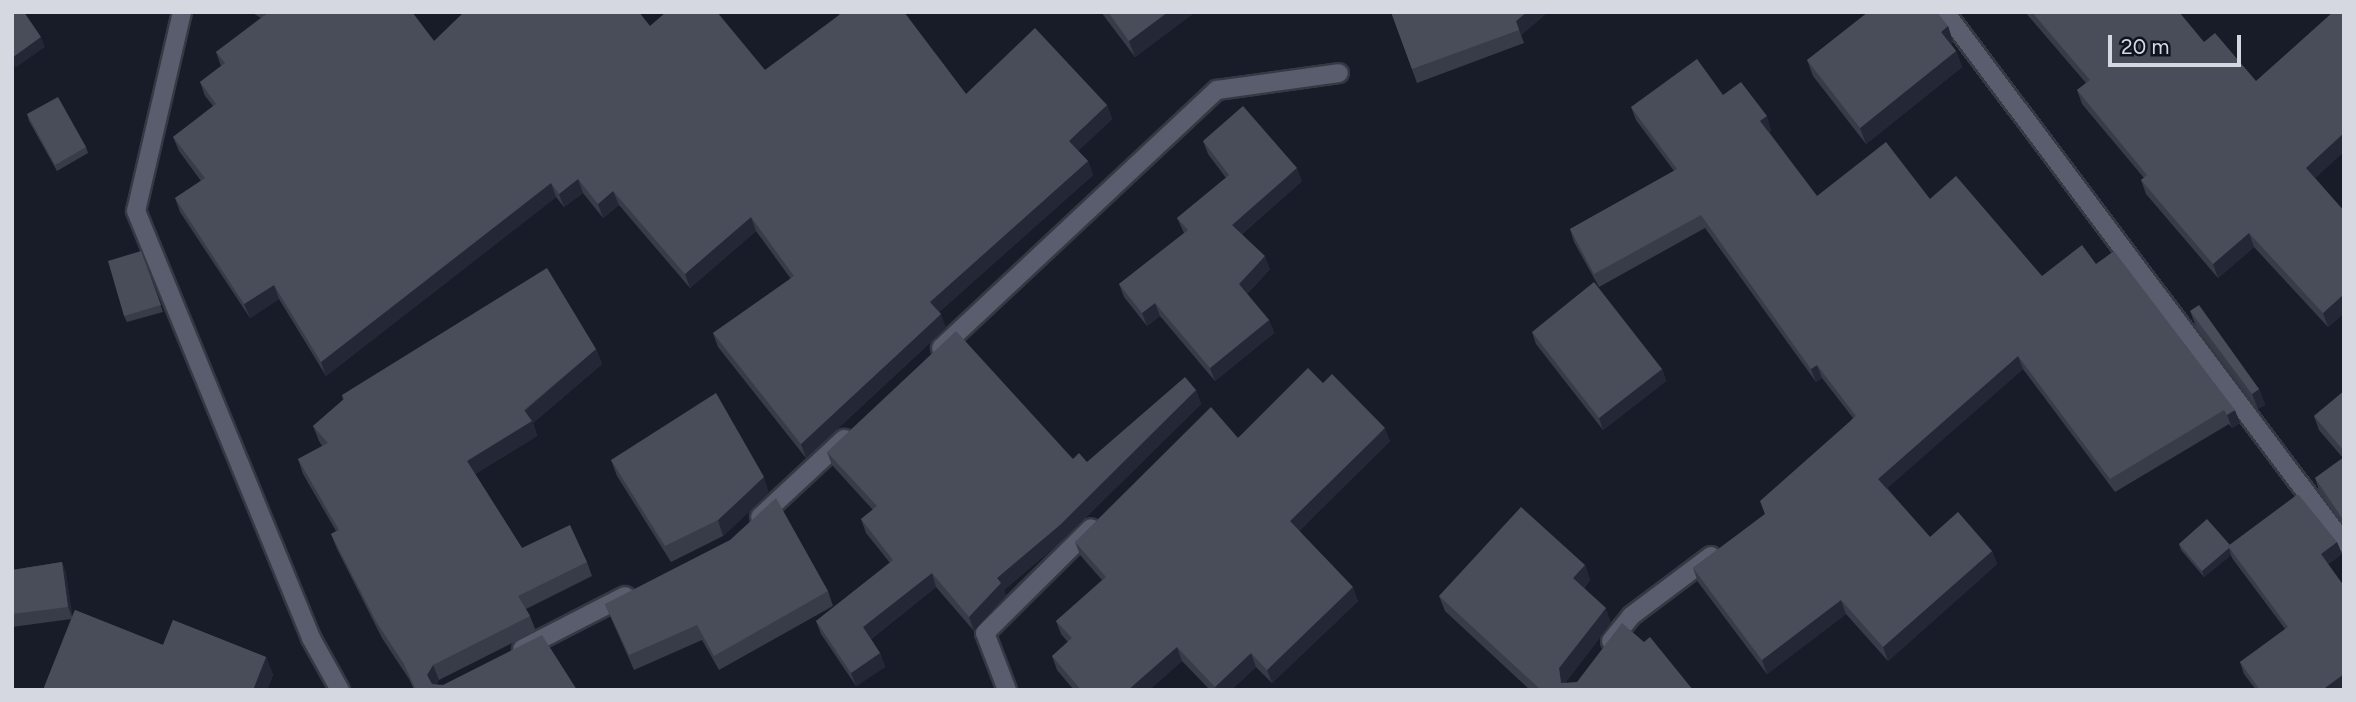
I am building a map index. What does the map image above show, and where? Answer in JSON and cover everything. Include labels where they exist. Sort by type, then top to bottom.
[{"type":"street","points":[[182,12],[136,211],[311,638],[340,690]]},
{"type":"street","points":[[1945,12],[2344,542]]},
{"type":"street","points":[[923,365],[1217,90],[1339,73]]},
{"type":"street","points":[[750,526],[862,422]]},
{"type":"street","points":[[1007,690],[985,633],[1103,516]]},
{"type":"street","points":[[1598,658],[1631,615],[1725,546]]},
{"type":"street","points":[[505,658],[648,585]]},
{"type":"building","points":[[12,12],[24,12],[41,37],[12,58]]},
{"type":"building","points":[[269,12],[412,12],[434,41],[464,12],[639,12],[650,26],[666,12],[717,12],[765,70],[841,14],[840,12],[904,12],[966,94],[1035,28],[1107,105],[1069,141],[1088,161],[930,302],[941,314],[801,444],[713,333],[794,276],[751,217],[685,274],[613,191],[598,204],[578,179],[559,194],[551,183],[321,362],[274,285],[244,304],[175,198],[205,178],[173,137],[216,104],[200,82],[225,63],[216,52]]},
{"type":"building","points":[[1108,12],[1168,12],[1129,41]]},
{"type":"building","points":[[1391,12],[1527,12],[1516,21],[1519,30],[1412,69]]},
{"type":"building","points":[[1868,12],[1937,12],[1948,26],[1941,32],[1956,51],[1860,128],[1807,60]]},
{"type":"building","points":[[2032,12],[2179,12],[2204,42],[2215,33],[2256,81],[2333,12],[2344,12],[2344,133],[2306,168],[2344,211],[2344,294],[2323,313],[2249,233],[2213,264],[2141,180],[2147,175],[2077,90],[2090,80]]},
{"type":"building","points":[[1697,59],[1723,95],[1741,82],[1767,116],[1760,121],[1817,196],[1886,142],[1930,199],[1956,176],[2042,276],[2082,245],[2096,264],[2114,251],[2235,410],[2227,415],[2224,410],[2110,479],[2018,356],[1878,479],[1930,537],[1958,512],[1992,551],[1883,647],[1841,600],[1762,660],[1693,568],[1765,514],[1760,501],[1856,416],[1817,365],[1811,369],[1701,215],[1594,274],[1570,229],[1677,169],[1631,107]]},
{"type":"building","points":[[58,97],[86,147],[55,165],[27,114]]},
{"type":"building","points":[[1243,106],[1297,168],[1232,225],[1265,256],[1239,284],[1269,320],[1210,368],[1155,303],[1142,313],[1119,284],[1188,230],[1177,218],[1229,175],[1203,141]]},
{"type":"building","points":[[141,251],[161,305],[124,316],[108,261]]},
{"type":"building","points":[[547,268],[596,349],[524,410],[532,421],[467,461],[522,548],[570,525],[587,562],[518,596],[530,616],[433,665],[427,675],[432,684],[443,685],[542,635],[577,690],[416,690],[404,664],[377,623],[331,534],[339,530],[298,459],[328,443],[313,426],[344,399],[342,395]]},
{"type":"building","points":[[1594,282],[1662,369],[1599,418],[1532,332]]},
{"type":"building","points":[[2199,305],[2259,389],[2252,394],[2190,311]]},
{"type":"building","points":[[956,331],[1073,459],[1079,453],[1087,462],[1185,377],[1196,390],[1060,525],[997,578],[1001,583],[969,617],[932,573],[863,627],[880,653],[851,673],[816,621],[893,560],[861,519],[877,506],[827,452]]},
{"type":"building","points":[[1308,368],[1323,383],[1332,374],[1385,428],[1290,521],[1353,587],[1267,670],[1251,653],[1215,687],[1177,647],[1128,690],[1081,690],[1052,656],[1072,638],[1056,621],[1106,577],[1075,542],[1211,407],[1238,438]]},
{"type":"building","points":[[2344,391],[2344,451],[2314,416]]},
{"type":"building","points":[[716,393],[764,477],[718,520],[665,546],[611,460]]},
{"type":"building","points":[[2344,457],[2344,521],[2315,478]]},
{"type":"building","points":[[2298,494],[2337,542],[2321,554],[2344,586],[2344,674],[2322,690],[2260,690],[2240,662],[2288,627],[2228,546]]},
{"type":"building","points":[[776,498],[828,591],[714,656],[697,625],[629,655],[605,604],[730,540]]},
{"type":"building","points":[[1521,507],[1585,565],[1573,578],[1606,608],[1559,668],[1561,683],[1577,682],[1622,623],[1644,642],[1650,637],[1693,690],[1541,690],[1439,596]]},
{"type":"building","points":[[2207,519],[2230,545],[2202,571],[2179,544]]},
{"type":"building","points":[[62,562],[68,607],[12,614],[12,570]]},
{"type":"building","points":[[75,610],[163,645],[173,620],[266,657],[253,690],[43,690]]}]
